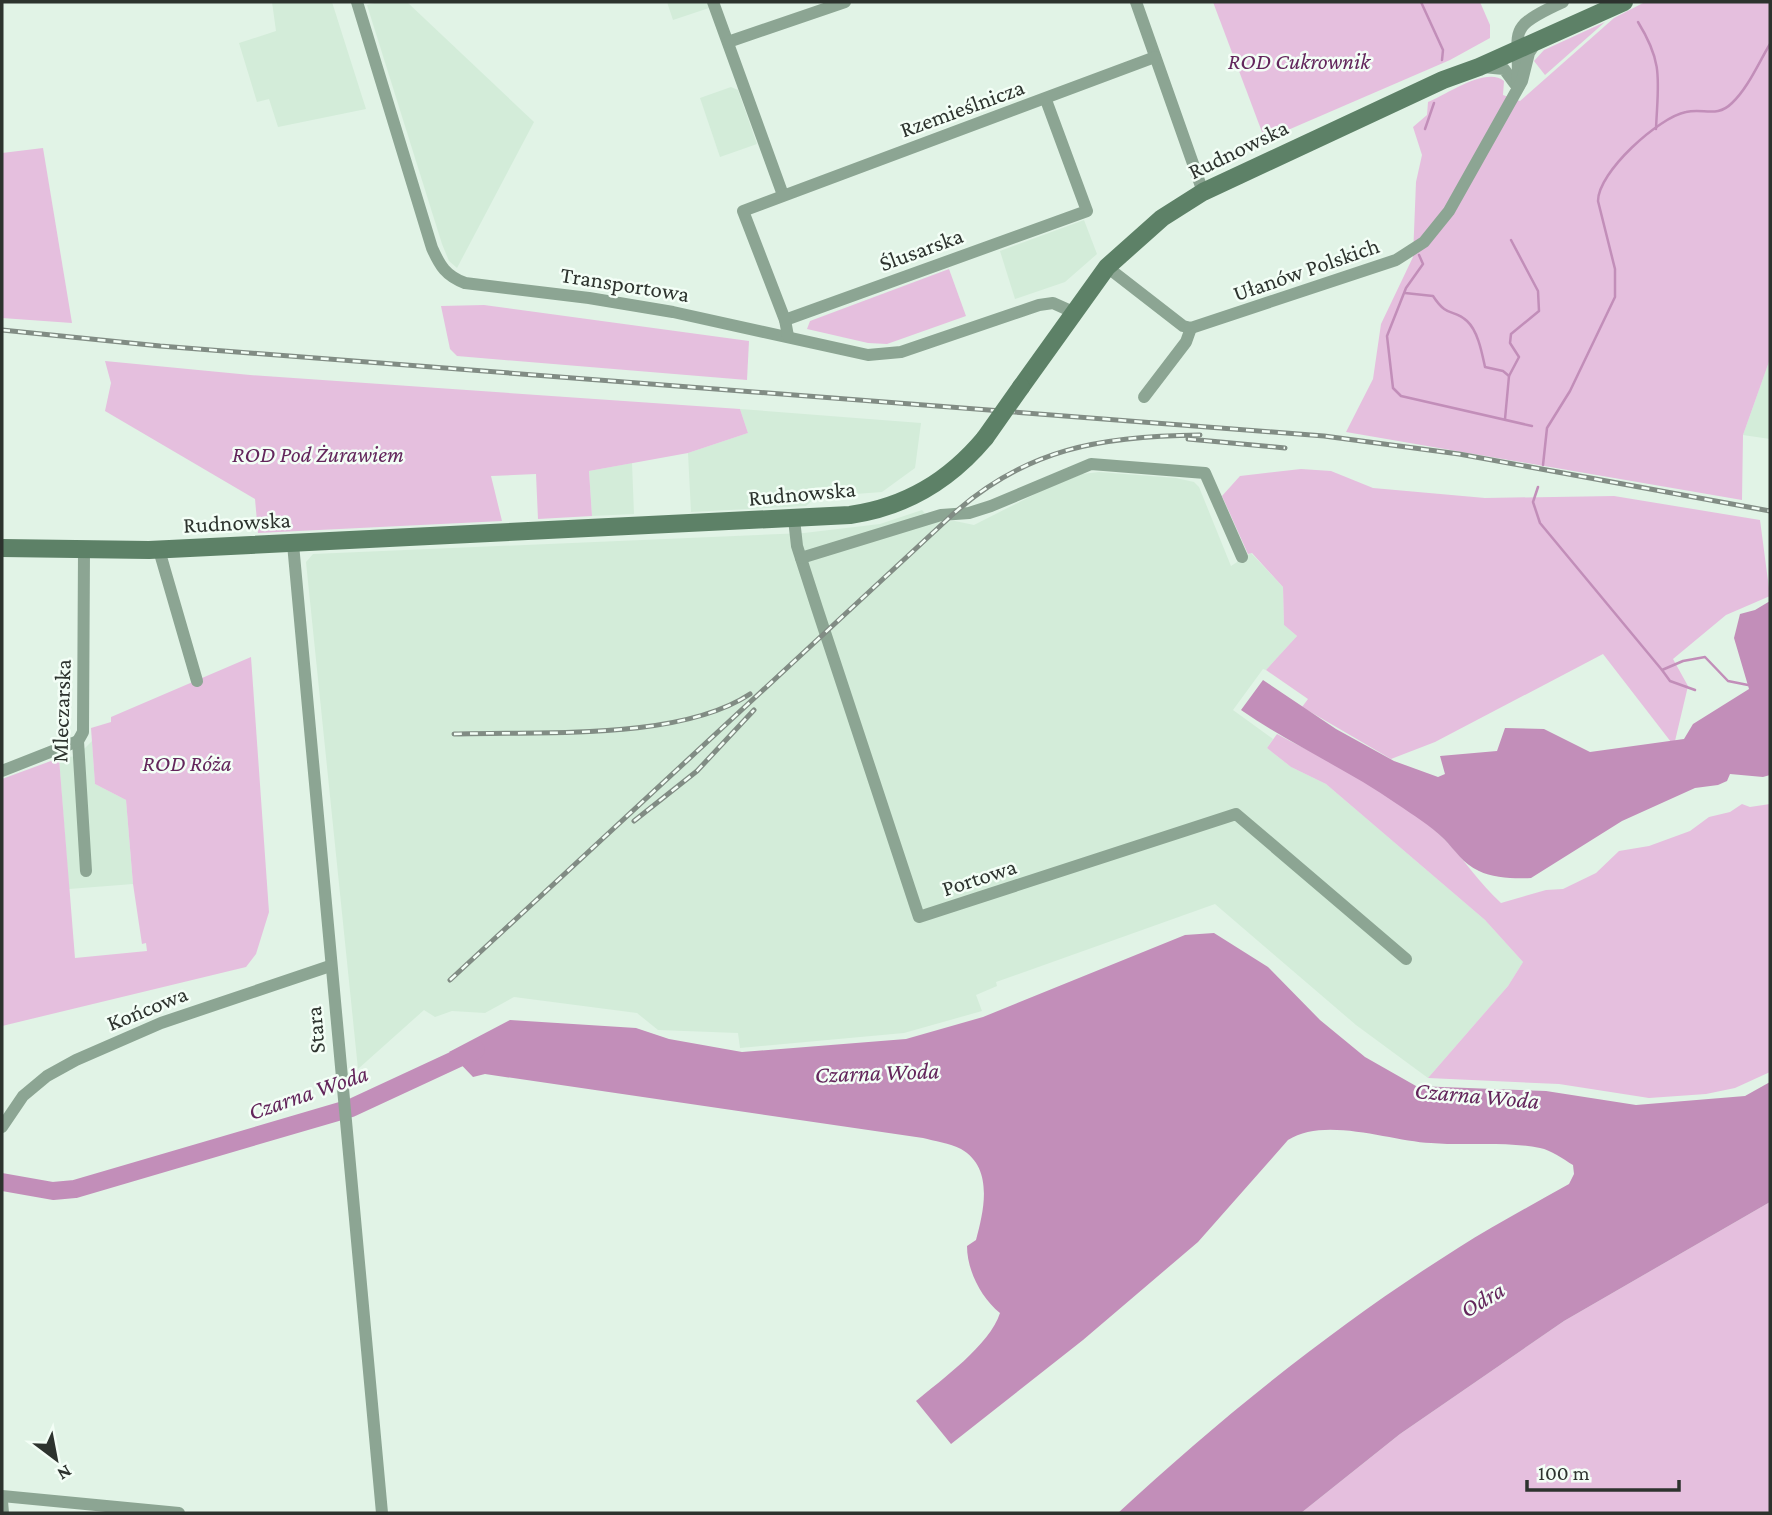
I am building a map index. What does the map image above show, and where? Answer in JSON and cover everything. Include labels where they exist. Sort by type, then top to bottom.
[{"type":"main road","name":"Rudnowska","points":[[1443,79],[1479,67],[1596,2]]},
{"type":"main road","name":"Rudnowska","points":[[2,548],[159,550],[794,519],[873,512],[914,497],[953,471],[985,438],[1107,267],[1162,218],[1203,192],[1443,79],[1479,57],[1517,44],[1537,41],[1624,2]]},
{"type":"street","name":"Transportowa","points":[[358,2],[432,248],[444,272],[452,279],[465,283],[589,298],[788,336],[867,355],[901,352],[1039,305],[1053,303],[1073,312]]},
{"type":"street","points":[[713,2],[783,195]]},
{"type":"street","points":[[728,42],[845,2]]},
{"type":"street","points":[[1136,2],[1203,192]]},
{"type":"street","points":[[1517,44],[1525,20],[1563,2]]},
{"type":"street","name":"Ułanów Polskich","points":[[1191,328],[1383,267],[1424,242],[1449,211],[1516,92],[1525,73],[1529,53],[1537,41]]},
{"type":"street","name":"Ułanów Polskich","points":[[1516,92],[1517,44]]},
{"type":"street","name":"Rzemieślnicza","points":[[785,320],[743,211],[1046,100],[1155,57]]},
{"type":"street","points":[[1479,67],[1504,69],[1513,78],[1516,92]]},
{"type":"street","name":"Ślusarska","points":[[785,320],[1087,211],[1046,100]]},
{"type":"street","points":[[1107,267],[1183,326],[1191,328],[1186,342],[1144,397]]},
{"type":"street","points":[[785,320],[788,336]]},
{"type":"street","points":[[801,558],[941,515],[969,513],[1077,468],[1104,463],[1205,473],[1242,557]]},
{"type":"street","name":"Portowa","points":[[794,519],[801,558],[919,918],[1237,814],[1406,959]]},
{"type":"street","name":"Stara","points":[[293,544],[345,1134],[382,1513]]},
{"type":"street","points":[[159,550],[197,681]]},
{"type":"street","name":"Mleczarska","points":[[84,551],[83,732],[78,741],[86,871]]},
{"type":"street","points":[[2,771],[78,741]]},
{"type":"street","name":"Końcowa","points":[[2,1126],[23,1097],[47,1076],[76,1060],[161,1023],[330,965]]},
{"type":"street","points":[[3,1513],[2,1498],[179,1513]]},
{"type":"shaded area","points":[[272,2],[332,2],[366,109],[278,127],[269,99],[257,102],[239,43],[276,31]]},
{"type":"shaded area","points":[[378,2],[407,2],[534,122],[457,268],[449,261],[442,244],[367,5]]},
{"type":"shaded area","points":[[667,2],[707,2],[709,8],[673,20]]},
{"type":"shaded area","points":[[731,87],[738,90],[757,144],[720,157],[700,98]]},
{"type":"shaded area","points":[[1084,220],[1097,254],[1065,282],[1015,299],[1000,251]]},
{"type":"shaded area","points":[[1770,359],[1770,439],[1743,435]]},
{"type":"shaded area","points":[[740,409],[921,423],[915,468],[882,492],[816,497],[806,506],[691,512],[688,453],[748,433]]},
{"type":"shaded area","points":[[632,463],[634,514],[592,516],[589,471]]},
{"type":"shaded area","points":[[1099,472],[1176,478],[1194,482],[1199,487],[1231,566],[1251,553],[1283,587],[1284,625],[1297,636],[1266,670],[1263,669],[1233,710],[1273,739],[1267,748],[1291,767],[1326,784],[1485,920],[1523,962],[1508,986],[1428,1078],[1356,1025],[1215,904],[996,982],[997,986],[976,995],[982,1011],[904,1033],[740,1048],[738,1033],[658,1030],[637,1013],[514,997],[485,1013],[452,1011],[435,1017],[424,1010],[358,1069],[306,562],[313,554],[804,533],[880,524],[922,510],[932,522],[955,521],[974,525],[1045,489],[1082,474]]},
{"type":"shaded area","points":[[92,741],[95,784],[126,800],[133,884],[69,889],[59,758],[77,756]]},
{"type":"green space","name":"ROD Cukrownik","points":[[1213,2],[1480,2],[1490,25],[1490,38],[1450,60],[1265,140]]},
{"type":"green space","points":[[1645,2],[1770,2],[1770,359],[1743,435],[1742,500],[1346,432],[1373,379],[1381,324],[1413,257],[1416,182],[1422,155],[1413,127],[1427,115],[1428,102],[1467,83],[1488,77],[1497,77],[1504,81],[1503,95],[1520,101],[1614,18]]},
{"type":"green space","points":[[1605,22],[1545,75],[1534,61],[1544,50]]},
{"type":"green space","points":[[43,148],[72,323],[2,318],[2,153]]},
{"type":"green space","points":[[949,269],[966,316],[887,344],[868,343],[807,329],[810,321]]},
{"type":"green space","points":[[484,305],[749,341],[747,380],[457,356],[450,349],[441,306]]},
{"type":"green space","name":"ROD Pod Żurawiem","points":[[105,361],[250,375],[740,409],[748,433],[688,453],[589,471],[592,516],[538,519],[536,474],[491,476],[502,521],[258,533],[255,499],[105,411],[111,383]]},
{"type":"green space","points":[[1301,469],[1331,471],[1373,488],[1485,498],[1614,496],[1760,520],[1770,596],[1726,615],[1673,659],[1688,686],[1675,741],[1671,742],[1603,654],[1435,742],[1391,759],[1302,707],[1308,699],[1266,670],[1297,636],[1284,625],[1283,587],[1252,553],[1248,554],[1222,496],[1240,476]]},
{"type":"green space","name":"ROD Róża","points":[[251,657],[269,912],[256,954],[246,967],[2,1026],[2,779],[59,758],[75,958],[147,951],[146,943],[142,944],[133,884],[126,800],[95,784],[91,728],[111,722],[111,717]]},
{"type":"green space","points":[[1277,734],[1386,793],[1406,807],[1444,839],[1501,903],[1546,890],[1563,889],[1596,873],[1619,851],[1649,846],[1690,831],[1709,817],[1730,812],[1742,804],[1750,807],[1770,804],[1770,1072],[1735,1088],[1706,1094],[1649,1098],[1559,1084],[1428,1078],[1508,986],[1523,962],[1485,920],[1326,784],[1291,767],[1267,748]]},
{"type":"green space","points":[[1770,1202],[1770,1513],[1301,1513],[1400,1434],[1564,1321]]},
{"type":"water","points":[[1770,601],[1770,775],[1763,777],[1730,774],[1727,781],[1718,785],[1695,788],[1622,821],[1531,878],[1498,877],[1473,868],[1439,834],[1415,816],[1359,779],[1279,735],[1241,710],[1263,680],[1336,729],[1394,761],[1438,777],[1445,774],[1440,756],[1497,751],[1505,728],[1544,729],[1590,752],[1684,739],[1693,724],[1749,689],[1734,638],[1740,614],[1755,610]]},
{"type":"water","name":"Odra","points":[[1214,933],[1268,967],[1320,1020],[1365,1057],[1416,1086],[1546,1091],[1636,1105],[1745,1096],[1770,1082],[1770,1202],[1564,1321],[1400,1434],[1301,1513],[1118,1513],[1198,1441],[1325,1340],[1458,1248],[1569,1184],[1574,1174],[1573,1165],[1548,1151],[1526,1146],[1431,1143],[1339,1130],[1303,1133],[1288,1140],[1198,1242],[1083,1340],[951,1444],[916,1401],[976,1349],[995,1325],[1000,1313],[981,1292],[969,1264],[967,1246],[976,1240],[982,1216],[984,1190],[978,1167],[961,1149],[923,1138],[485,1074],[473,1077],[449,1052],[510,1020],[636,1028],[669,1039],[742,1052],[906,1039],[983,1017],[1185,935]]},
{"type":"waterway","points":[[1421,2],[1443,50],[1442,60]]},
{"type":"waterway","points":[[1638,22],[1652,50],[1658,73],[1656,129]]},
{"type":"waterway","points":[[1543,465],[1547,428],[1570,391],[1615,297],[1615,269],[1598,201],[1608,176],[1619,161],[1646,135],[1674,116],[1686,112],[1726,108],[1738,97],[1770,44]]},
{"type":"waterway","points":[[1425,129],[1434,103]]},
{"type":"waterway","points":[[1509,376],[1519,357],[1510,343],[1511,334],[1539,311],[1538,291],[1511,240]]},
{"type":"waterway","points":[[1419,255],[1423,264],[1406,288],[1387,336],[1393,388],[1401,396],[1532,426]]},
{"type":"waterway","points":[[1405,293],[1433,296],[1443,308],[1462,317],[1471,325],[1479,342],[1485,367],[1503,371],[1509,376],[1505,419]]},
{"type":"waterway","points":[[1538,487],[1533,502],[1540,523],[1662,670],[1683,661],[1705,657],[1728,681],[1748,685]]},
{"type":"waterway","points":[[1662,670],[1670,681],[1695,690]]},
{"type":"waterway","name":"Czarna Woda","points":[[2,1182],[53,1191],[75,1189],[351,1108],[476,1050]]},
{"type":"railway","points":[[2,330],[160,346],[1324,436],[1459,454],[1770,511]]},
{"type":"railway","points":[[450,980],[979,493],[1008,475],[1067,450],[1130,439],[1200,435]]},
{"type":"railway","points":[[1188,439],[1285,448]]},
{"type":"railway","points":[[454,734],[648,727],[686,720],[720,709],[750,694]]},
{"type":"railway","points":[[634,821],[697,771],[754,710]]}]
